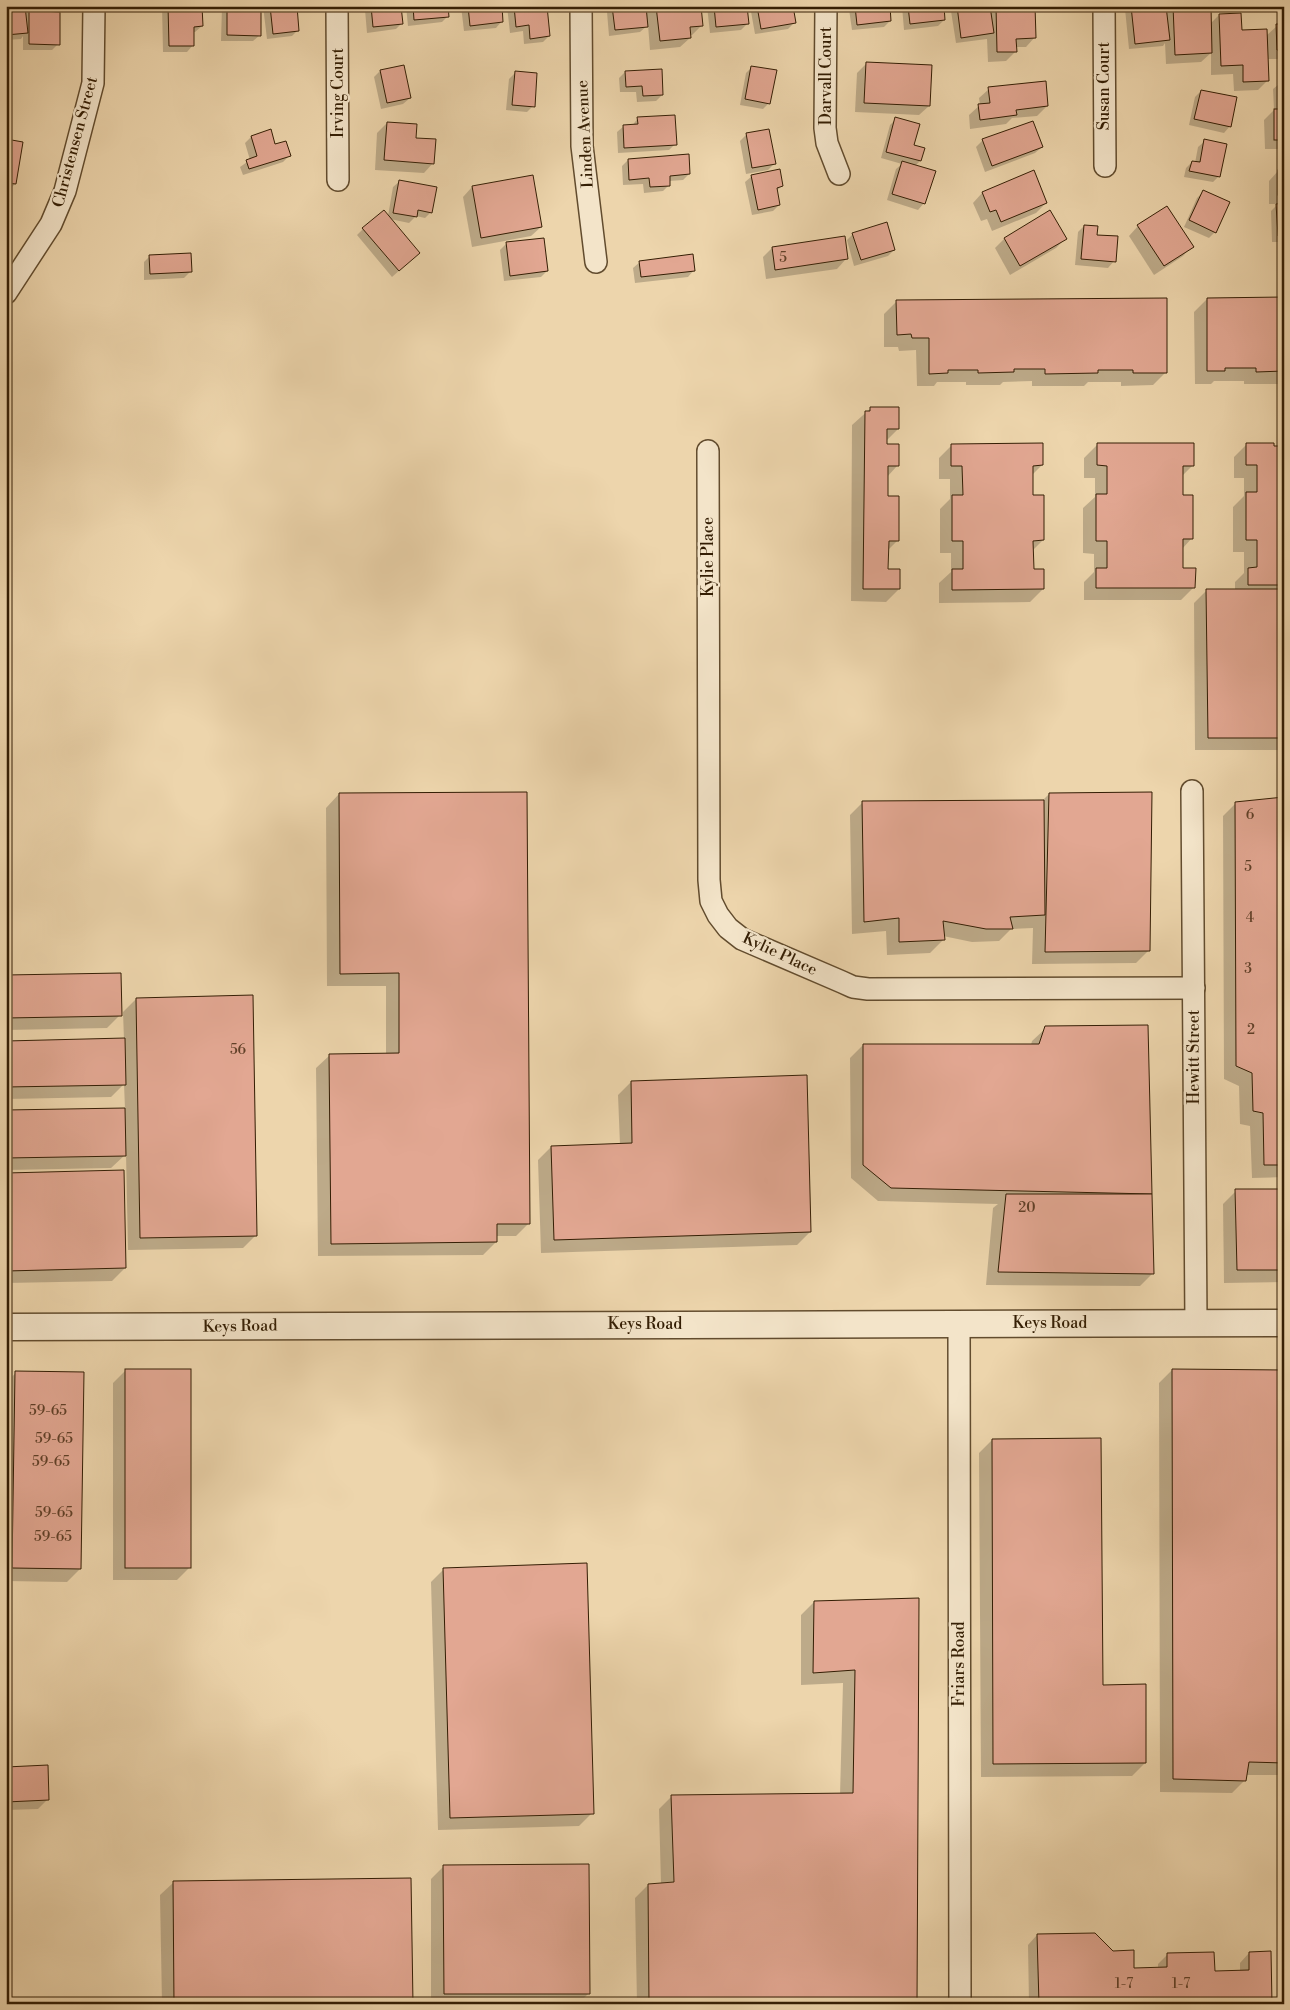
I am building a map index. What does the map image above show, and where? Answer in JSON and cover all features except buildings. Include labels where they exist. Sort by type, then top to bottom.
[{"type":"street","name":"Christensen Street","points":[[6,293],[51,224],[65,191],[93,83],[94,6]]},
{"type":"street","name":"Irving Court","points":[[337,6],[338,180]]},
{"type":"street","name":"Linden Avenue","points":[[581,6],[582,146],[596,262]]},
{"type":"street","name":"Darvall Court","points":[[826,6],[825,128],[827,143],[838,174]]},
{"type":"street","name":"Susan Court","points":[[1104,6],[1105,166]]},
{"type":"street","name":"Kylie Place","points":[[708,451],[708,880],[711,901],[718,915],[728,928],[742,939],[853,987],[868,989],[1194,988]]},
{"type":"street","name":"Hewitt Street","points":[[1192,791],[1196,1323]]},
{"type":"street","name":"Keys Road","points":[[6,1327],[1284,1322]]},
{"type":"street","name":"Friars Road","points":[[959,1324],[960,2004]]}]
